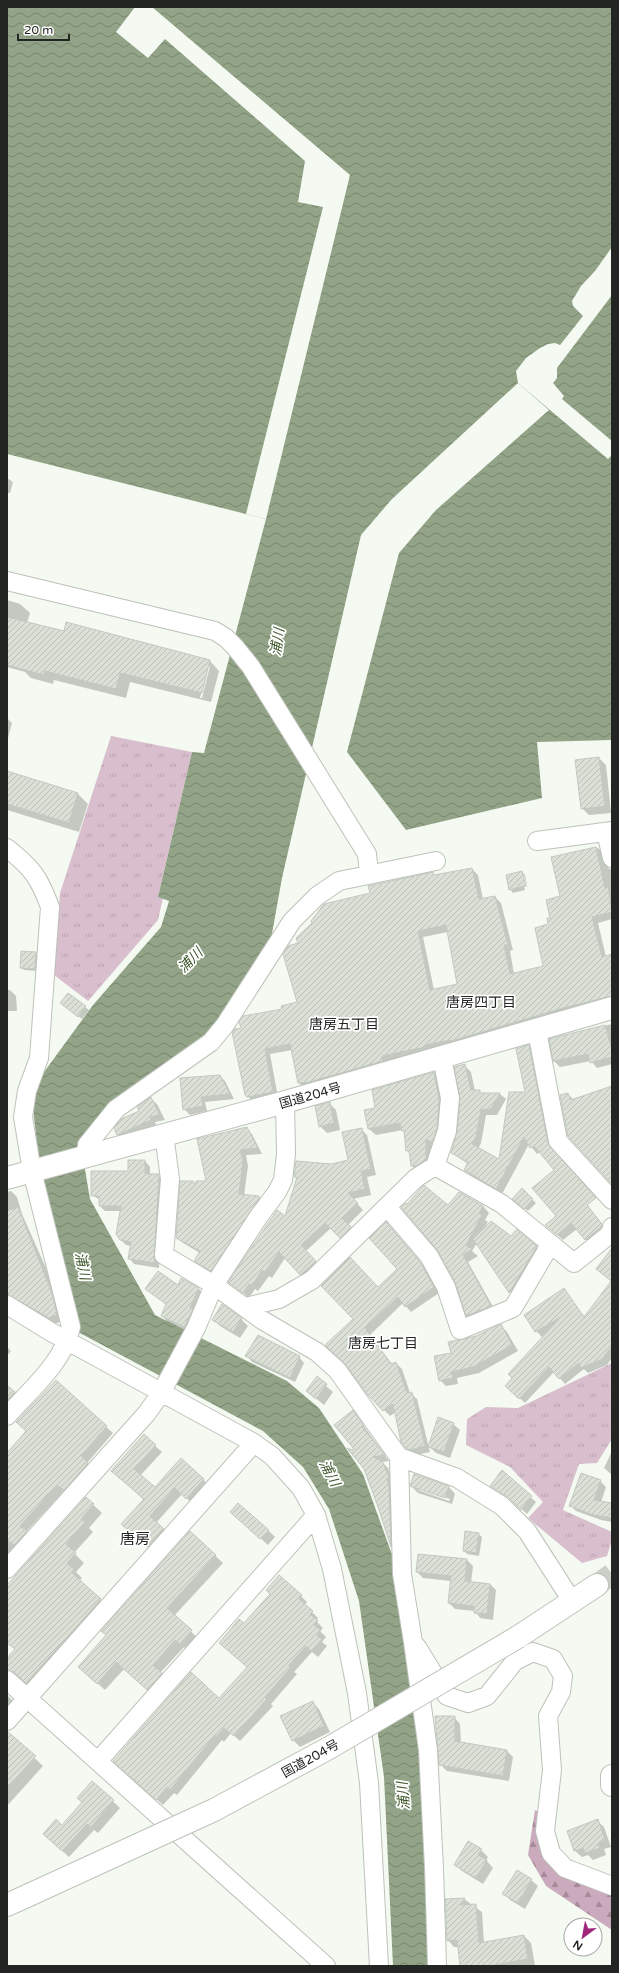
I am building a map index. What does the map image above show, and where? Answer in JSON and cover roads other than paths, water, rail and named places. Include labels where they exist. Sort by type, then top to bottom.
[{"type":"main road","name":"国道204号","points":[[7,1178],[442,1058],[612,1008]]},
{"type":"main road","name":"国道204号","points":[[7,1905],[214,1810],[329,1748],[518,1637],[597,1584]]},
{"type":"main road","points":[[612,1776],[612,1786]]},
{"type":"street","points":[[7,581],[215,631],[226,638],[251,667],[367,854],[370,874]]},
{"type":"street","points":[[537,841],[609,832],[612,858]]},
{"type":"street","points":[[7,848],[25,863],[41,883],[50,907],[39,1058],[27,1091],[22,1117],[32,1171],[71,1327],[68,1341],[60,1357],[7,1416]]},
{"type":"street","points":[[86,1156],[88,1145],[116,1109],[210,1042],[225,1025],[292,921],[317,896],[339,881],[436,860]]},
{"type":"street","points":[[537,1031],[558,1141],[612,1200]]},
{"type":"street","points":[[246,1307],[279,1299],[312,1280],[416,1178],[435,1166],[447,1131],[450,1098],[442,1058]]},
{"type":"street","points":[[7,1569],[146,1413],[161,1393],[196,1328],[214,1285],[259,1216],[278,1192],[283,1180],[286,1154],[285,1102]]},
{"type":"street","points":[[164,1134],[170,1179],[164,1255],[214,1285],[262,1320],[317,1352],[336,1370],[399,1457],[402,1574],[428,1750],[437,1966]]},
{"type":"street","points":[[435,1166],[502,1204],[550,1245],[574,1263],[610,1234],[612,1227]]},
{"type":"street","points":[[387,1207],[429,1256],[446,1287],[460,1330],[513,1308],[550,1245]]},
{"type":"street","points":[[7,1305],[161,1393],[254,1442],[272,1456],[301,1488],[316,1515],[332,1569],[357,1693],[369,1783],[379,1966]]},
{"type":"street","points":[[7,1721],[254,1442]]},
{"type":"street","points":[[399,1457],[458,1478],[502,1506],[527,1531],[572,1602]]},
{"type":"street","points":[[98,1761],[316,1515]]},
{"type":"street","points":[[413,1642],[447,1696],[468,1704],[487,1696],[515,1661],[533,1652],[553,1659],[563,1676],[561,1692],[548,1716],[552,1770],[545,1830],[551,1853],[566,1868],[612,1886]]},
{"type":"street","points":[[7,1680],[326,1966]]},
{"type":"water","name":"浦川","points":[[7,7],[612,7],[612,740],[537,742],[542,798],[406,830],[347,752],[399,553],[436,510],[549,410],[518,383],[392,499],[361,535],[282,878],[271,939],[210,1040],[116,1106],[84,1164],[90,1199],[155,1315],[287,1381],[319,1408],[363,1474],[395,1563],[415,1667],[429,1966],[393,1966],[384,1777],[359,1601],[329,1509],[303,1467],[263,1431],[78,1332],[42,1189],[31,1090],[93,1005],[161,927],[169,901],[158,897],[192,752],[204,753],[266,519],[7,454]]},
{"type":"tunnel","points":[[597,1585],[612,1574]]},
{"type":"district","name":"唐房四丁目","points":[[481,1002]]},
{"type":"district","name":"唐房五丁目","points":[[344,1024]]},
{"type":"district","name":"唐房七丁目","points":[[383,1343]]},
{"type":"district","name":"唐房","points":[[135,1539]]}]
